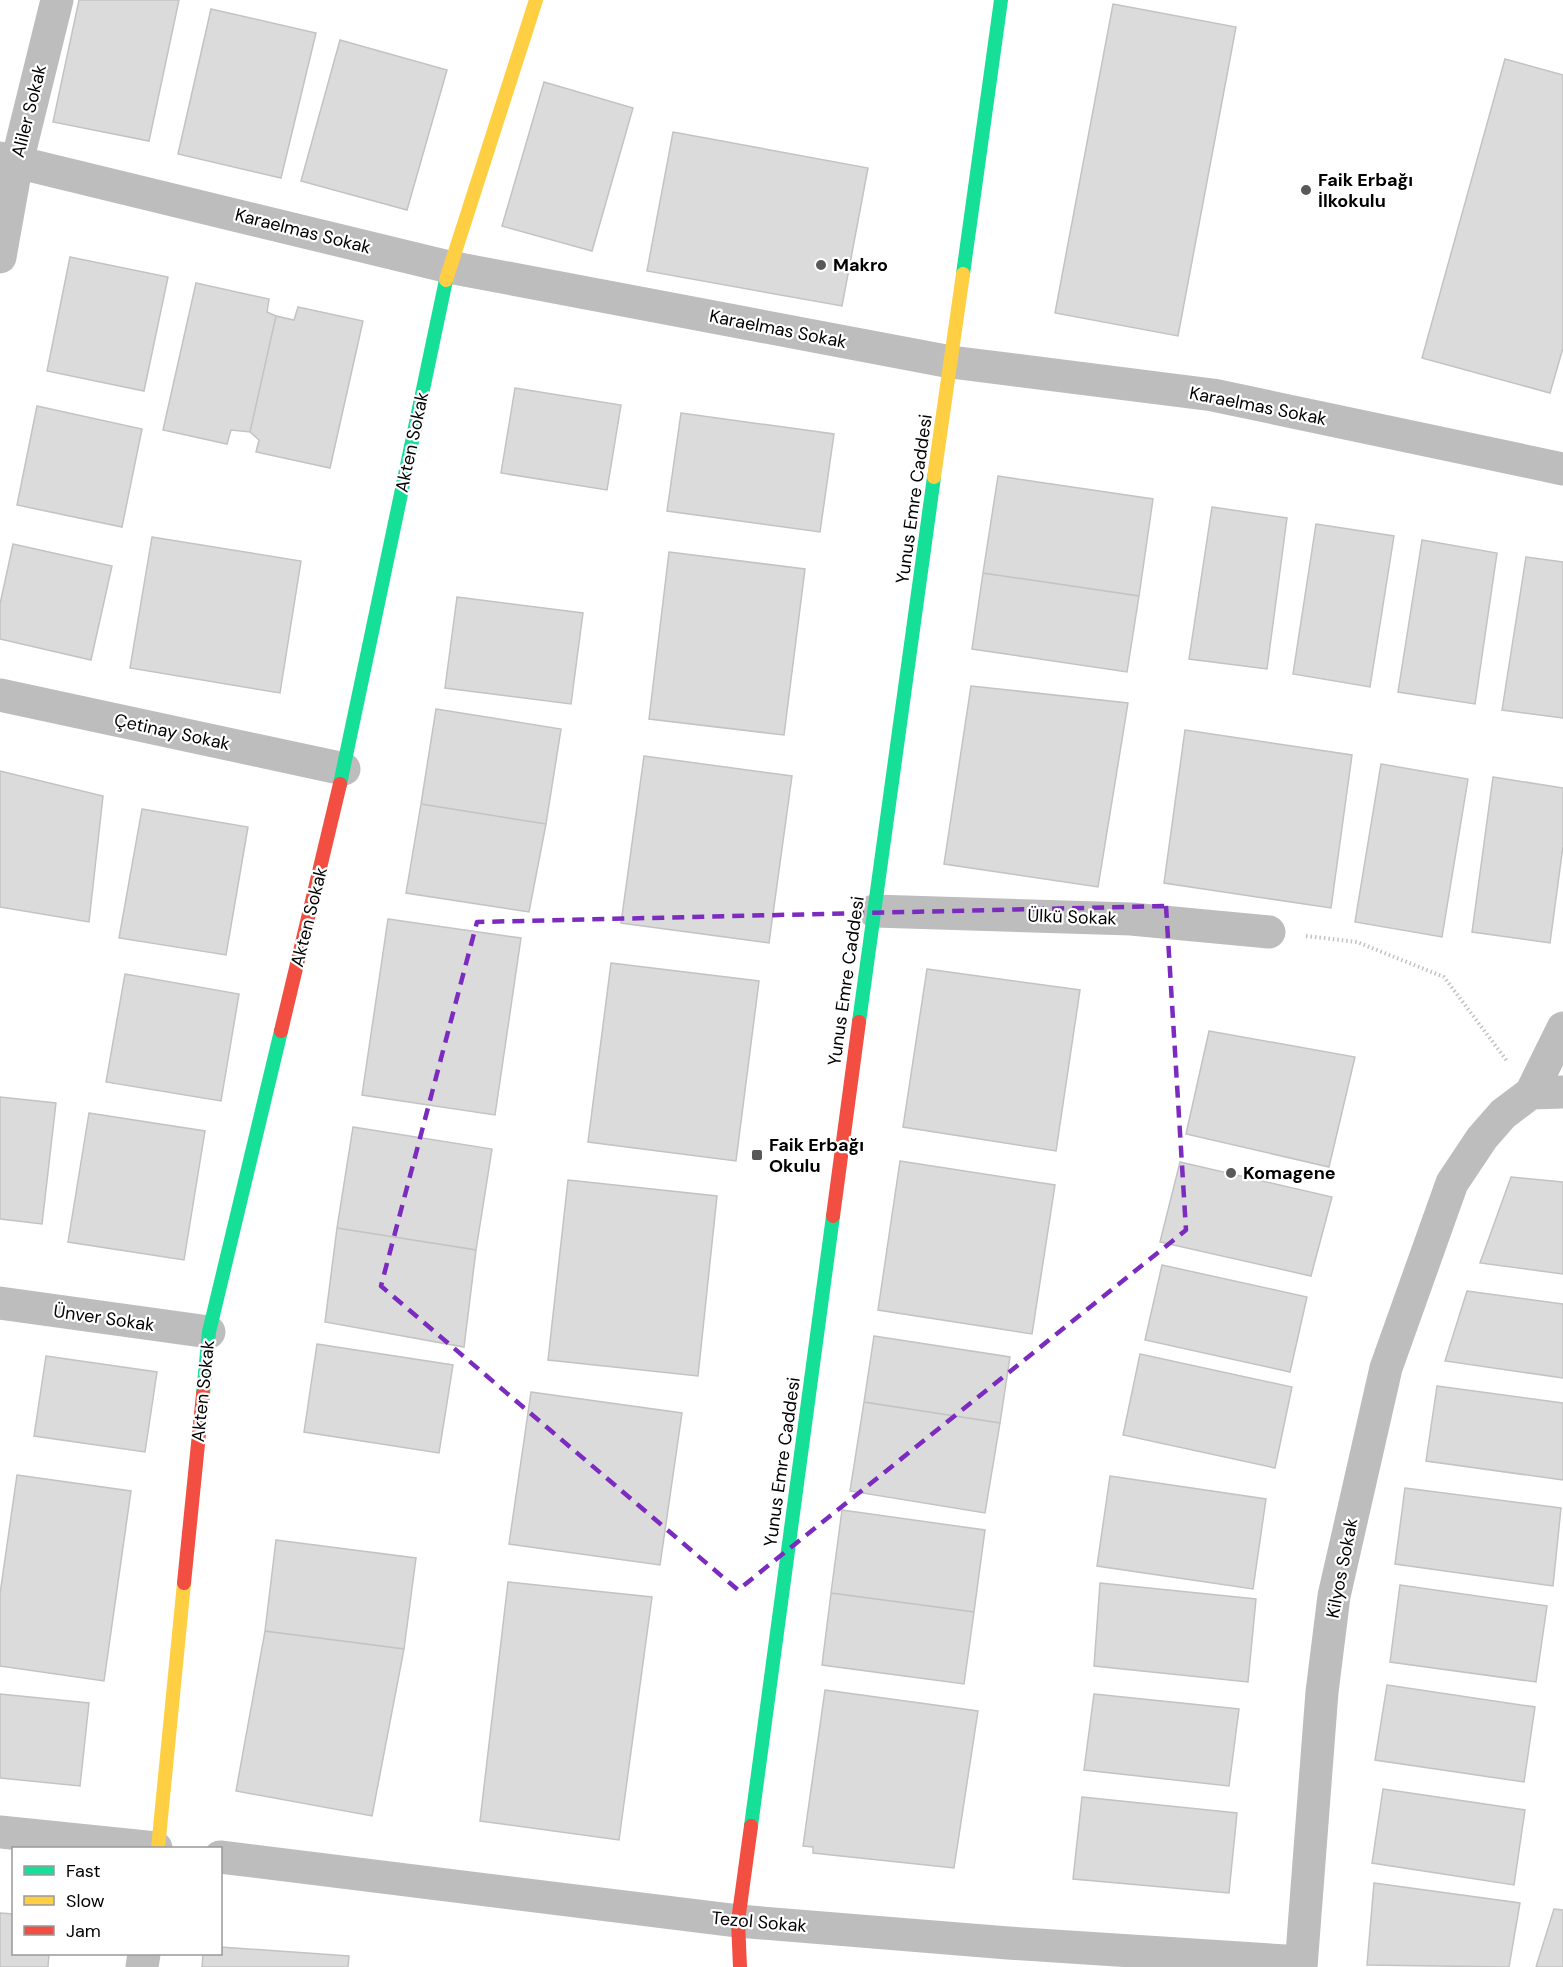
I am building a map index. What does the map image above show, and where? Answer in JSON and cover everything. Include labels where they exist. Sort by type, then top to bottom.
[{"type":"main road","name":"Akten Sokak","points":[[157,1847],[209,1332],[344,769],[448,267],[536,0]]},
{"type":"main road","name":"Yunus Emre Caddesi","points":[[740,1967],[738,1922],[874,911],[1001,0]]},
{"type":"street","name":"Aliler Sokak","points":[[0,257],[8,160],[57,0]]},
{"type":"street","name":"Karaelmas Sokak","points":[[8,160],[448,267],[951,362],[1213,395],[1563,469]]},
{"type":"street","name":"Çetinay Sokak","points":[[0,695],[344,769]]},
{"type":"street","name":"Ülkü Sokak","points":[[874,911],[1131,919],[1269,932]]},
{"type":"street","points":[[1563,1028],[1531,1093],[1563,1092]]},
{"type":"street","name":"Kilyos Sokak","points":[[1301,1965],[1322,1692],[1334,1596],[1386,1368],[1452,1183],[1482,1138],[1503,1114],[1531,1093]]},
{"type":"street","name":"Ünver Sokak","points":[[0,1303],[209,1332]]},
{"type":"street","points":[[0,1832],[147,1847]]},
{"type":"street","name":"Tezol Sokak","points":[[222,1857],[738,1922],[1301,1965]]},
{"type":"path","points":[[1269,932],[1357,942],[1444,977],[1531,1093]]},
{"type":"highlighted area","points":[[1166,906],[1186,1230],[738,1590],[381,1286],[477,922]]},
{"type":"building","points":[[79,0],[179,0],[149,141],[53,122]]},
{"type":"building","points":[[1113,4],[1236,27],[1178,336],[1055,313]]},
{"type":"building","points":[[211,9],[316,33],[281,178],[178,154]]},
{"type":"building","points":[[340,40],[447,70],[407,210],[301,181]]},
{"type":"building","points":[[1505,59],[1563,75],[1563,348],[1550,393],[1422,358]]},
{"type":"building","points":[[544,82],[633,108],[592,251],[502,226]]},
{"type":"building","points":[[673,132],[868,168],[842,306],[647,271]]},
{"type":"building","points":[[70,257],[168,277],[144,391],[47,371]]},
{"type":"building","points":[[196,283],[269,299],[267,312],[276,316],[250,432],[231,430],[227,444],[163,430]]},
{"type":"building","points":[[298,307],[363,321],[330,468],[256,452],[259,440],[250,432],[276,316],[294,320]]},
{"type":"building","points":[[515,388],[621,405],[607,490],[501,473]]},
{"type":"building","points":[[37,406],[142,429],[122,527],[17,505]]},
{"type":"building","points":[[681,413],[834,434],[820,532],[667,511]]},
{"type":"building","points":[[998,476],[1153,499],[1139,596],[983,573]]},
{"type":"building","points":[[1212,507],[1287,518],[1267,669],[1189,659]]},
{"type":"building","points":[[1316,524],[1394,536],[1370,687],[1293,674]]},
{"type":"building","points":[[152,537],[301,561],[280,693],[130,668]]},
{"type":"building","points":[[1422,540],[1497,553],[1475,704],[1398,692]]},
{"type":"building","points":[[13,544],[112,566],[91,660],[0,639],[0,604]]},
{"type":"building","points":[[669,552],[805,569],[784,735],[649,719]]},
{"type":"building","points":[[1526,557],[1563,562],[1563,718],[1502,710]]},
{"type":"building","points":[[983,573],[1139,596],[1127,672],[972,649]]},
{"type":"building","points":[[457,597],[583,613],[571,704],[445,688]]},
{"type":"building","points":[[971,686],[1128,703],[1098,887],[944,864]]},
{"type":"building","points":[[436,709],[561,729],[546,824],[421,804]]},
{"type":"building","points":[[1185,730],[1352,755],[1331,908],[1164,883]]},
{"type":"building","points":[[644,756],[792,776],[769,943],[621,923]]},
{"type":"building","points":[[1381,764],[1468,779],[1442,937],[1355,922]]},
{"type":"building","points":[[0,771],[103,796],[89,922],[0,907]]},
{"type":"building","points":[[1493,777],[1563,788],[1563,846],[1550,943],[1472,932]]},
{"type":"building","points":[[421,804],[546,824],[529,912],[406,893]]},
{"type":"building","points":[[142,809],[248,827],[226,955],[119,938]]},
{"type":"building","points":[[388,919],[521,938],[495,1115],[362,1095]]},
{"type":"building","points":[[611,963],[759,981],[736,1161],[588,1142]]},
{"type":"building","points":[[927,969],[1080,990],[1056,1151],[903,1127]]},
{"type":"building","points":[[125,974],[239,994],[221,1101],[106,1082]]},
{"type":"building","points":[[1209,1031],[1355,1057],[1329,1167],[1186,1134]]},
{"type":"building","points":[[0,1097],[56,1103],[42,1224],[0,1219]]},
{"type":"building","points":[[89,1113],[205,1131],[184,1260],[68,1242]]},
{"type":"building","points":[[353,1127],[492,1149],[476,1250],[337,1228]]},
{"type":"building","points":[[900,1161],[1055,1185],[1032,1334],[878,1310]]},
{"type":"building","points":[[1180,1162],[1332,1197],[1311,1276],[1160,1242]]},
{"type":"building","points":[[1511,1177],[1563,1182],[1563,1274],[1480,1263]]},
{"type":"building","points":[[568,1180],[717,1196],[698,1376],[548,1360]]},
{"type":"building","points":[[337,1228],[476,1250],[464,1347],[325,1322]]},
{"type":"building","points":[[1162,1265],[1307,1297],[1290,1372],[1145,1340]]},
{"type":"building","points":[[1467,1291],[1563,1304],[1563,1378],[1445,1361]]},
{"type":"building","points":[[874,1336],[1010,1357],[1000,1423],[864,1402]]},
{"type":"building","points":[[317,1344],[453,1365],[439,1453],[304,1432]]},
{"type":"building","points":[[1140,1354],[1292,1387],[1275,1468],[1123,1435]]},
{"type":"building","points":[[46,1356],[157,1372],[145,1452],[34,1436]]},
{"type":"building","points":[[1437,1386],[1563,1403],[1563,1480],[1426,1461]]},
{"type":"building","points":[[531,1392],[682,1413],[660,1565],[509,1544]]},
{"type":"building","points":[[864,1402],[1000,1423],[985,1513],[850,1491]]},
{"type":"building","points":[[17,1475],[131,1491],[104,1681],[0,1666],[0,1594]]},
{"type":"building","points":[[1110,1476],[1266,1499],[1253,1589],[1097,1566]]},
{"type":"building","points":[[1405,1488],[1561,1508],[1553,1586],[1395,1564]]},
{"type":"building","points":[[842,1510],[985,1530],[974,1612],[831,1593]]},
{"type":"building","points":[[276,1540],[416,1558],[404,1649],[265,1631]]},
{"type":"building","points":[[508,1582],[652,1597],[619,1840],[480,1821]]},
{"type":"building","points":[[1100,1583],[1256,1599],[1248,1682],[1094,1666]]},
{"type":"building","points":[[1400,1585],[1547,1606],[1536,1682],[1390,1662]]},
{"type":"building","points":[[831,1593],[974,1612],[964,1684],[822,1665]]},
{"type":"building","points":[[265,1631],[404,1649],[372,1816],[236,1791]]},
{"type":"building","points":[[1387,1685],[1535,1707],[1524,1782],[1375,1760]]},
{"type":"building","points":[[825,1690],[978,1711],[954,1868],[813,1853],[813,1847],[803,1846]]},
{"type":"building","points":[[0,1694],[89,1703],[80,1786],[0,1778]]},
{"type":"building","points":[[1094,1694],[1239,1709],[1229,1786],[1084,1770]]},
{"type":"building","points":[[1383,1789],[1525,1810],[1514,1885],[1372,1863]]},
{"type":"building","points":[[1082,1797],[1237,1813],[1229,1893],[1073,1879]]},
{"type":"building","points":[[1374,1883],[1520,1903],[1509,1967],[1367,1965]]},
{"type":"building","points":[[1554,1909],[1563,1910],[1563,1967],[1536,1967]]},
{"type":"building","points":[[0,1913],[12,1914],[12,1955],[49,1955],[48,1967],[0,1967]]},
{"type":"building","points":[[222,1947],[349,1956],[348,1967],[202,1967],[203,1955],[222,1955]]},
{"type":"traffic: fast","points":[[963,274],[1001,0]]},
{"type":"traffic: fast","points":[[340,784],[446,280]]},
{"type":"traffic: fast","points":[[859,1022],[934,477]]},
{"type":"traffic: fast","points":[[203,1394],[209,1332],[281,1031]]},
{"type":"traffic: fast","points":[[751,1826],[833,1216]]},
{"type":"traffic: slow","points":[[446,280],[536,0]]},
{"type":"traffic: slow","points":[[934,477],[963,274]]},
{"type":"traffic: slow","points":[[158,1847],[184,1583]]},
{"type":"traffic: jam","points":[[281,1031],[340,784]]},
{"type":"traffic: jam","points":[[833,1216],[859,1022]]},
{"type":"traffic: jam","points":[[184,1583],[203,1394]]},
{"type":"traffic: jam","points":[[740,1967],[738,1921],[751,1826]]},
{"type":"place","name":"Faik Erbağı İlkokulu","points":[[1306,190]]},
{"type":"place","name":"Makro","points":[[821,265]]},
{"type":"place","name":"Faik Erbağı Okulu","points":[[757,1155]]},
{"type":"place","name":"Komagene","points":[[1231,1173]]}]
